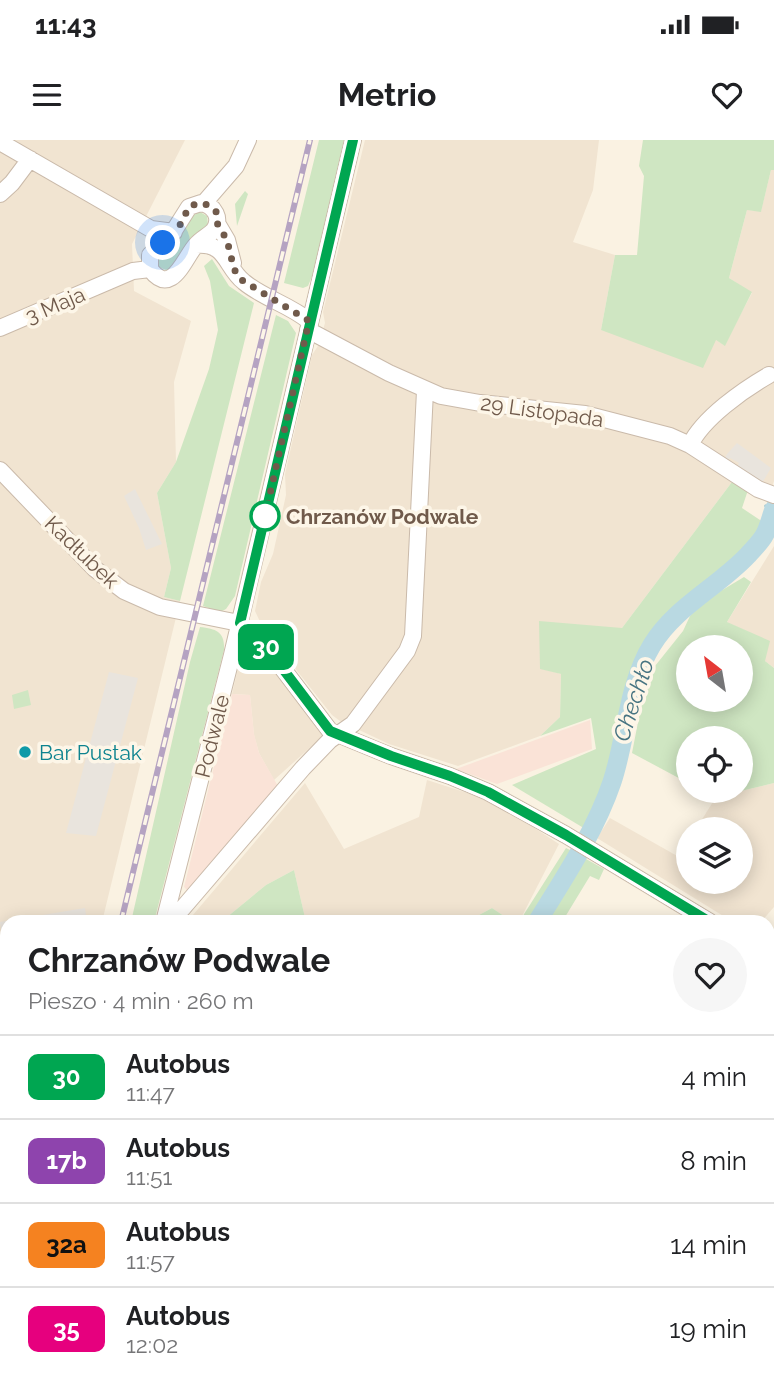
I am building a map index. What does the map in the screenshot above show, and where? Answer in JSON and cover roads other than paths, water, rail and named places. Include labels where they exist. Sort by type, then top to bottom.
[{"type":"street","points":[[151,229],[152,258],[160,277],[171,277],[179,273],[196,245],[215,228],[212,212],[234,181],[236,166],[248,140]]},
{"type":"street","name":"Podwale","points":[[165,915],[240,623],[353,140]]},
{"type":"street","points":[[0,142],[151,229],[174,232]]},
{"type":"street","points":[[0,194],[30,159]]},
{"type":"street","points":[[152,258],[174,232],[189,207],[198,203],[212,212],[227,240],[234,269]]},
{"type":"street","name":"29 Listopada","points":[[196,245],[213,246],[248,285],[309,326],[425,391],[480,403],[585,414],[639,427],[690,444],[758,489],[773,495]]},
{"type":"street","name":"3 Maja","points":[[0,328],[110,281],[114,273],[124,265],[152,258]]},
{"type":"street","points":[[690,444],[695,434],[723,408],[769,375]]},
{"type":"street","points":[[172,915],[182,909],[303,768],[337,734],[353,724],[407,651],[413,636],[425,391]]},
{"type":"street","name":"Kadłubek","points":[[0,470],[95,569],[124,592],[160,607],[240,623]]},
{"type":"street","points":[[240,623],[261,640],[330,731],[473,785],[566,835],[698,915]]},
{"type":"waterway","points":[[766,506],[773,513]]},
{"type":"waterway","name":"Chechło","points":[[541,915],[578,854],[605,801],[617,765],[637,677],[652,645],[672,619],[757,545],[765,534],[774,509]]},
{"type":"railway","points":[[123,915],[310,140]]},
{"type":"place","name":"Chrzanów Podwale","points":[[265,516]]},
{"type":"place","name":"Bar Pustak","points":[[25,752]]}]
